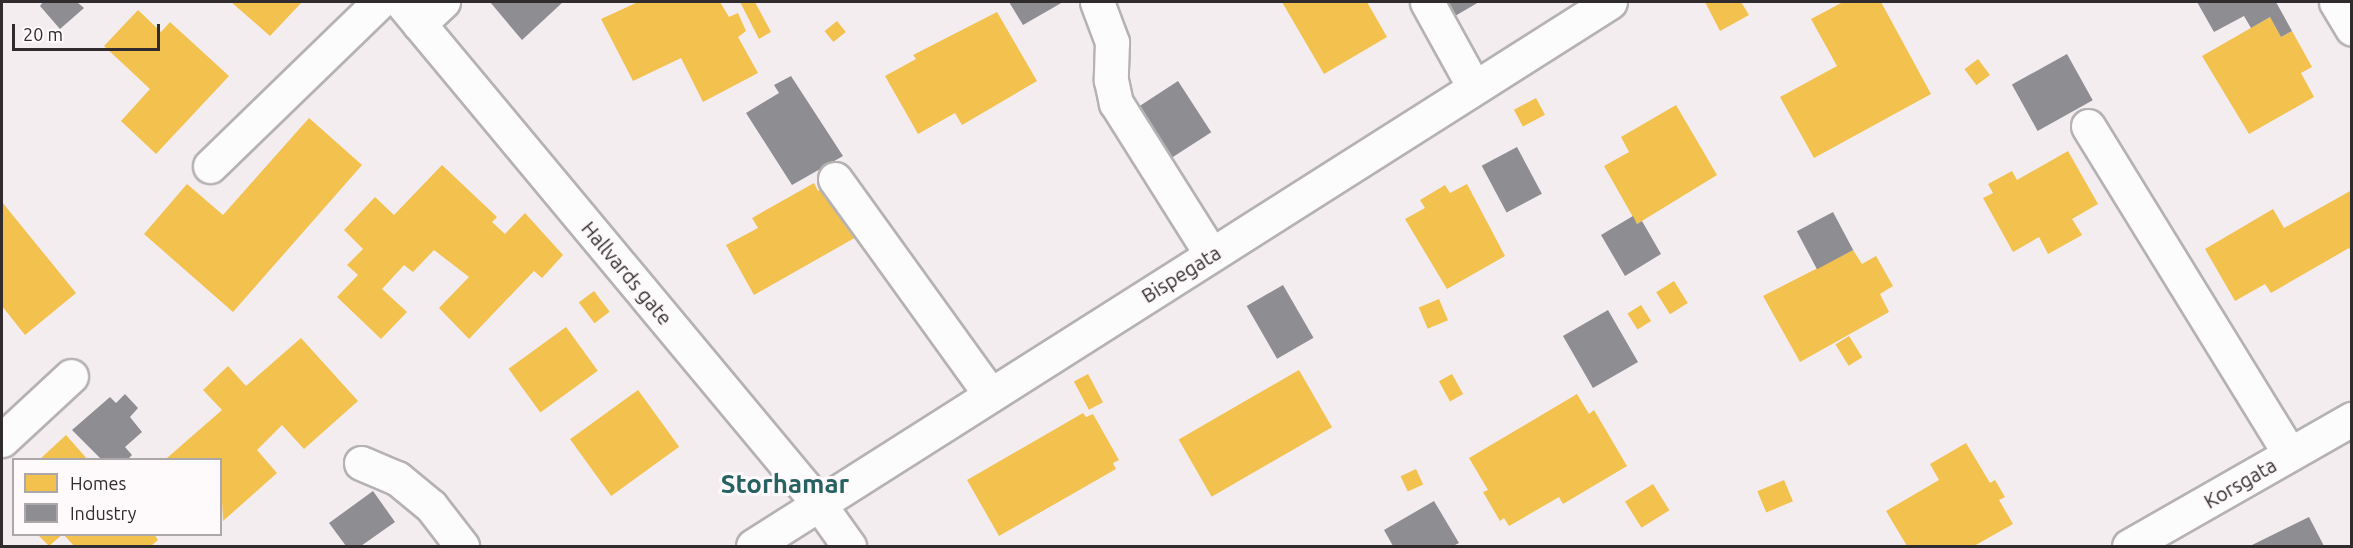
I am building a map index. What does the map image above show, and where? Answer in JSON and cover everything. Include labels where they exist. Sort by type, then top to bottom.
[{"type":"street","points":[[210,166],[379,2]]},
{"type":"street","points":[[410,13],[443,2]]},
{"type":"street","points":[[1097,2],[1112,42],[1111,80],[1116,103],[1211,255]]},
{"type":"street","points":[[1427,2],[1474,87]]},
{"type":"street","name":"Bispegata","points":[[753,546],[1610,2]]},
{"type":"street","points":[[2336,2],[2352,29]]},
{"type":"street","name":"Hallvards gate","points":[[410,13],[819,504],[849,546]]},
{"type":"street","points":[[2088,126],[2290,454]]},
{"type":"street","points":[[835,178],[991,395]]},
{"type":"street","points":[[2,440],[71,376]]},
{"type":"street","name":"Korsgata","points":[[2129,546],[2352,419]]},
{"type":"street","points":[[361,463],[397,478],[431,506],[462,546]]},
{"type":"building: Homes","points":[[231,2],[302,2],[270,36]]},
{"type":"building: Homes","points":[[638,2],[720,2],[729,17],[738,13],[746,31],[738,37],[758,73],[703,102],[681,58],[633,81],[601,19]]},
{"type":"building: Homes","points":[[740,2],[755,2],[771,32],[759,39]]},
{"type":"building: Homes","points":[[1282,2],[1367,2],[1387,37],[1324,74]]},
{"type":"building: Homes","points":[[1705,2],[1741,2],[1749,15],[1720,31]]},
{"type":"building: Homes","points":[[1843,2],[1881,2],[1931,94],[1814,158],[1780,97],[1837,66],[1811,19]]},
{"type":"building: Homes","points":[[138,10],[161,32],[170,22],[229,76],[156,154],[121,121],[150,89],[104,46]]},
{"type":"building: Homes","points":[[997,12],[1037,81],[962,125],[955,113],[918,134],[885,76],[916,59],[913,55]]},
{"type":"building: Homes","points":[[2270,17],[2281,37],[2292,31],[2312,67],[2301,73],[2314,97],[2249,134],[2202,56]]},
{"type":"building: Homes","points":[[837,21],[846,32],[833,42],[825,31]]},
{"type":"building: Homes","points":[[1978,59],[1990,75],[1976,85],[1964,69]]},
{"type":"building: Homes","points":[[1536,98],[1545,115],[1523,127],[1514,110]]},
{"type":"building: Homes","points":[[1676,105],[1717,175],[1637,224],[1604,166],[1629,152],[1621,137]]},
{"type":"building: Homes","points":[[309,118],[362,165],[233,312],[144,234],[187,184],[223,215]]},
{"type":"building: Homes","points":[[2068,151],[2098,204],[2072,219],[2082,235],[2048,254],[2039,237],[2013,252],[1983,198],[1993,193],[1988,184],[2012,171],[2017,180]]},
{"type":"building: Homes","points":[[442,165],[497,217],[492,222],[505,234],[525,213],[563,255],[542,278],[534,271],[469,339],[439,308],[469,277],[434,250],[413,272],[404,265],[382,289],[407,312],[381,339],[337,297],[358,275],[347,265],[363,249],[344,230],[375,197],[394,215]]},
{"type":"building: Homes","points":[[814,183],[818,191],[829,184],[858,236],[754,295],[726,245],[758,228],[752,218]]},
{"type":"building: Homes","points":[[1467,184],[1505,256],[1447,289],[1405,219],[1425,208],[1420,200],[1445,185],[1450,193]]},
{"type":"building: Homes","points":[[2352,190],[2352,253],[2349,248],[2271,293],[2265,284],[2235,301],[2205,249],[2273,209],[2284,228]]},
{"type":"building: Homes","points":[[2,202],[76,293],[25,335],[2,306]]},
{"type":"building: Homes","points":[[1853,250],[1862,264],[1876,256],[1893,286],[1880,294],[1889,312],[1800,362],[1763,296]]},
{"type":"building: Homes","points":[[1674,281],[1688,303],[1670,314],[1656,292]]},
{"type":"building: Homes","points":[[594,291],[610,312],[594,323],[579,302]]},
{"type":"building: Homes","points":[[1439,299],[1448,320],[1428,329],[1419,308]]},
{"type":"building: Homes","points":[[1641,305],[1651,321],[1637,330],[1627,313]]},
{"type":"building: Homes","points":[[566,327],[598,371],[540,412],[509,369]]},
{"type":"building: Homes","points":[[1849,336],[1862,357],[1849,366],[1835,344]]},
{"type":"building: Homes","points":[[301,338],[358,401],[304,449],[282,425],[257,450],[277,473],[223,521],[222,458],[167,458],[222,410],[203,390],[228,366],[246,386]]},
{"type":"building: Homes","points":[[1299,370],[1332,427],[1212,497],[1179,440]]},
{"type":"building: Homes","points":[[1088,374],[1103,402],[1089,410],[1074,382]]},
{"type":"building: Homes","points":[[1452,374],[1463,394],[1450,401],[1439,381]]},
{"type":"building: Homes","points":[[638,390],[679,447],[611,496],[570,439]]},
{"type":"building: Homes","points":[[1577,394],[1589,414],[1594,410],[1627,466],[1563,504],[1559,497],[1509,526],[1504,518],[1500,521],[1483,492],[1488,490],[1469,458]]},
{"type":"building: Homes","points":[[1083,413],[1086,417],[1093,414],[1119,460],[1113,463],[1116,469],[999,536],[967,480]]},
{"type":"building: Homes","points":[[66,435],[86,458],[41,458]]},
{"type":"building: Homes","points":[[1966,443],[1990,483],[1995,480],[2005,497],[1999,500],[2013,524],[1974,546],[1907,546],[1886,511],[1939,480],[1930,464]]},
{"type":"building: Homes","points":[[1416,469],[1423,484],[1408,492],[1401,476]]},
{"type":"building: Homes","points":[[1784,480],[1793,501],[1766,513],[1757,491]]},
{"type":"building: Homes","points":[[1653,484],[1669,510],[1641,528],[1625,501]]},
{"type":"building: Homes","points":[[39,536],[61,536],[49,546]]},
{"type":"building: Homes","points":[[65,536],[155,536],[158,540],[151,546],[74,546]]},
{"type":"building: Industry","points":[[43,2],[77,2],[84,8],[60,29],[40,6]]},
{"type":"building: Industry","points":[[490,2],[563,2],[522,40]]},
{"type":"building: Industry","points":[[1009,2],[1063,2],[1023,25]]},
{"type":"building: Industry","points":[[1446,2],[1479,2],[1455,16]]},
{"type":"building: Industry","points":[[2197,2],[2276,2],[2292,31],[2281,37],[2270,17],[2251,28],[2244,16],[2214,32]]},
{"type":"building: Industry","points":[[2067,54],[2093,100],[2038,131],[2012,85]]},
{"type":"building: Industry","points":[[791,76],[843,156],[792,185],[746,113],[779,93],[774,85]]},
{"type":"building: Industry","points":[[1178,81],[1211,132],[1166,162],[1133,110]]},
{"type":"building: Industry","points":[[1517,147],[1542,194],[1507,213],[1482,166]]},
{"type":"building: Industry","points":[[1833,212],[1853,250],[1817,269],[1797,231]]},
{"type":"building: Industry","points":[[1633,216],[1637,224],[1642,221],[1661,254],[1625,276],[1601,235]]},
{"type":"building: Industry","points":[[1283,285],[1314,338],[1277,359],[1247,306]]},
{"type":"building: Industry","points":[[1608,310],[1638,362],[1593,388],[1563,336]]},
{"type":"building: Industry","points":[[125,394],[138,408],[130,417],[142,432],[125,447],[132,455],[129,458],[100,458],[72,430],[110,397],[116,403]]},
{"type":"building: Industry","points":[[373,491],[395,522],[361,546],[346,546],[329,523]]},
{"type":"building: Industry","points":[[1434,501],[1459,543],[1453,546],[1393,546],[1384,530]]},
{"type":"building: Industry","points":[[2309,517],[2324,546],[2250,546]]},
{"type":"district","name":"Storhamar","points":[[785,484]]}]
